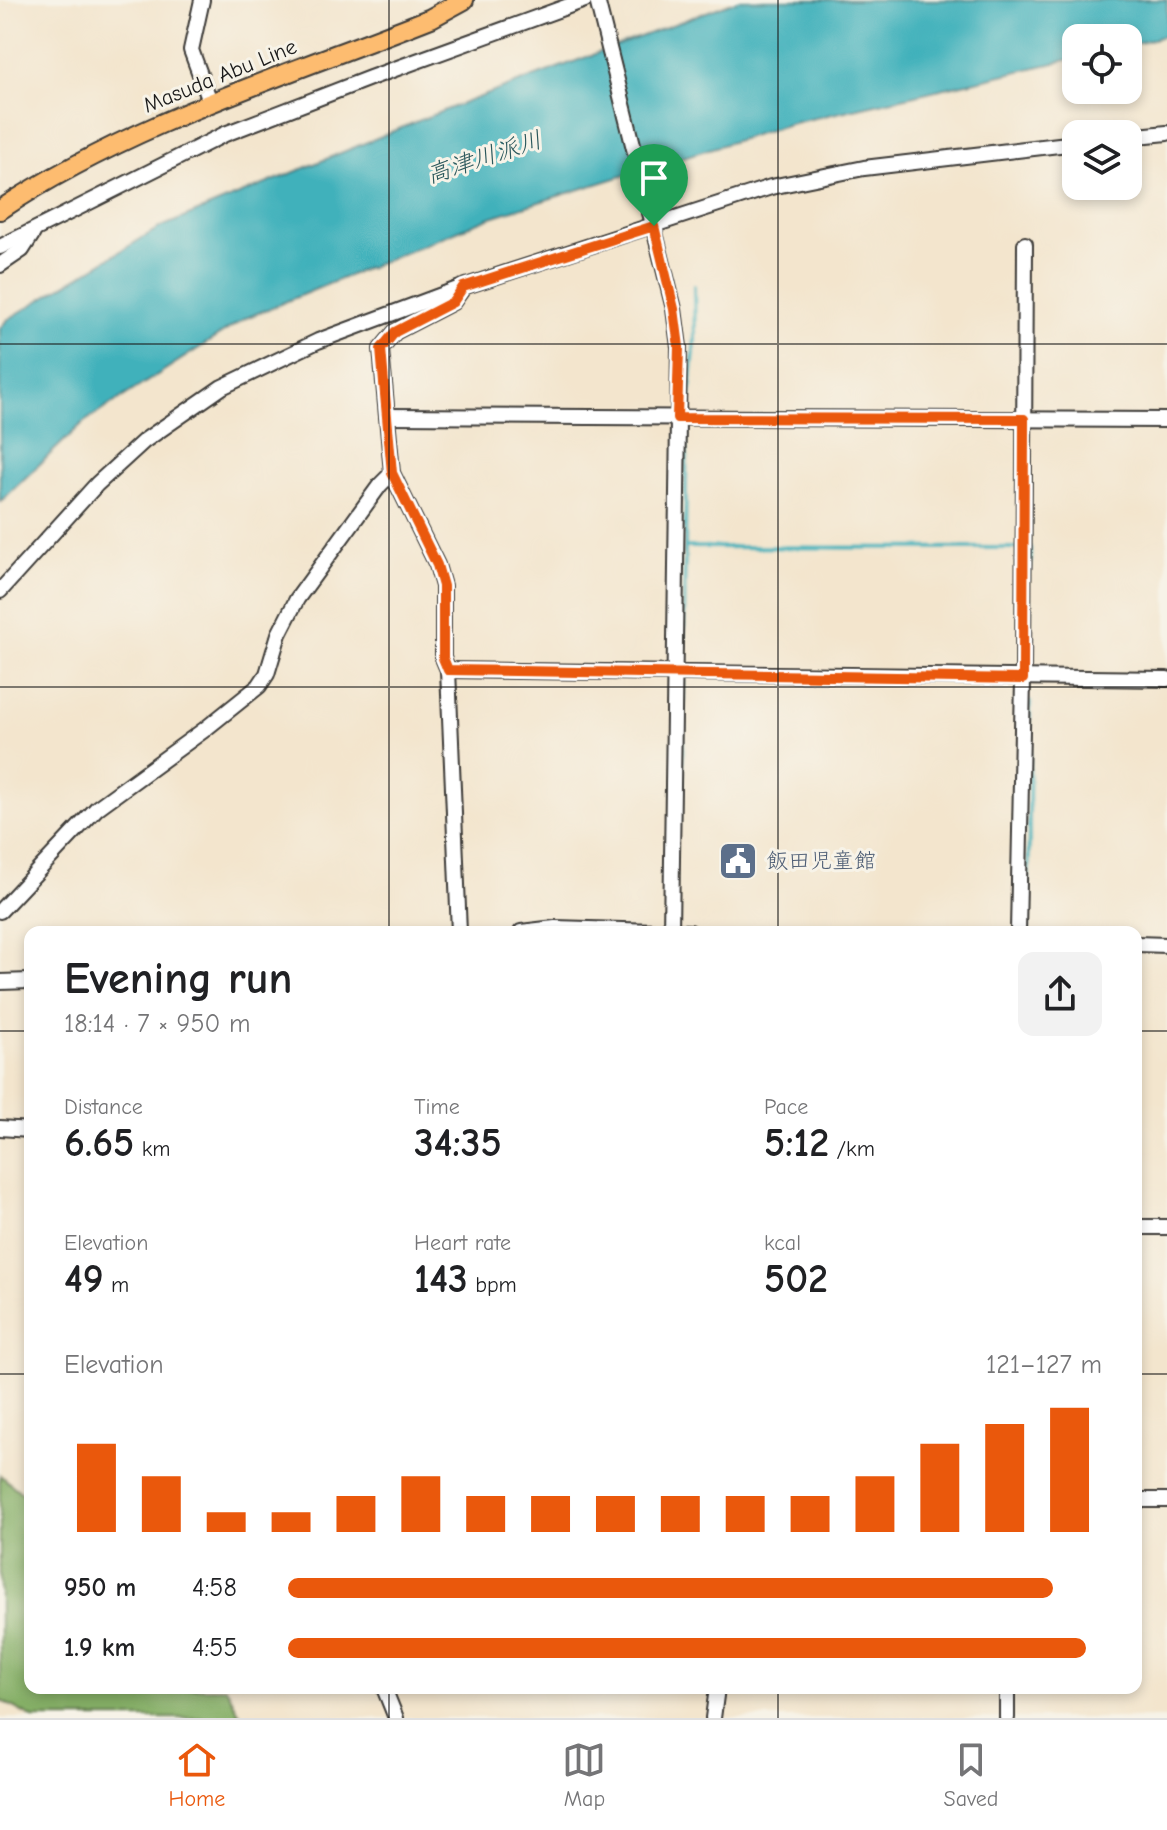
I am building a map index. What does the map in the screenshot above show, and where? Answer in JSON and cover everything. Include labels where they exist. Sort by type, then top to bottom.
[{"type":"main road","name":"Masuda Abu Line","points":[[0,210],[104,151],[211,104],[431,18],[464,0]]},
{"type":"street","points":[[202,0],[191,50],[211,104]]},
{"type":"street","points":[[0,247],[225,134],[585,0]]},
{"type":"street","points":[[598,6],[653,219],[674,309],[679,347],[671,926]]},
{"type":"street","points":[[1142,136],[1167,133]]},
{"type":"street","points":[[0,591],[97,484],[144,441],[222,387],[318,341],[653,219],[698,210],[804,179],[864,168],[1062,145]]},
{"type":"street","points":[[0,265],[22,250],[36,229]]},
{"type":"street","points":[[1018,926],[1025,244]]},
{"type":"street","points":[[459,926],[448,670],[443,658],[443,586],[437,565],[392,473],[381,349],[395,332],[453,302],[463,287]]},
{"type":"street","points":[[387,416],[1167,420]]},
{"type":"street","points":[[0,911],[97,808],[259,686],[267,674],[279,634],[297,599],[392,473]]},
{"type":"street","points":[[448,670],[1167,679]]},
{"type":"street","points":[[1142,944],[1167,945]]},
{"type":"street","points":[[0,982],[24,981]]},
{"type":"street","points":[[0,1128],[24,1130]]},
{"type":"street","points":[[1142,1227],[1167,1227]]},
{"type":"street","points":[[1142,1500],[1167,1500]]},
{"type":"street","points":[[386,1694],[396,1718]]},
{"type":"street","points":[[713,1718],[716,1694]]},
{"type":"street","points":[[1007,1694],[1007,1718]]},
{"type":"green space","points":[[0,1475],[24,1495],[24,1694],[229,1694],[242,1718],[33,1718],[0,1700]]},
{"type":"water","name":"高津川派川","points":[[738,0],[1167,0],[1167,35],[1142,42],[1142,24],[1062,24],[1062,61],[789,124],[491,217],[246,318],[84,422],[0,502],[0,328],[7,320],[159,228],[435,114]]},
{"type":"waterway","points":[[661,159],[671,191]]},
{"type":"waterway","points":[[688,414],[695,339],[694,286]]},
{"type":"waterway","points":[[687,422],[685,547],[1020,548]]},
{"type":"waterway","points":[[682,800],[685,547]]},
{"type":"waterway","points":[[1029,549],[1030,570]]},
{"type":"waterway","points":[[1028,926],[1030,702]]},
{"type":"place","name":"飯田児童館","points":[[738,861]]},
{"type":"route","points":[[654,226],[674,309],[679,347],[677,418],[1024,419],[1023,679],[448,670],[443,658],[443,586],[437,565],[392,473],[381,349],[395,332],[453,302],[463,287],[654,226]]}]
